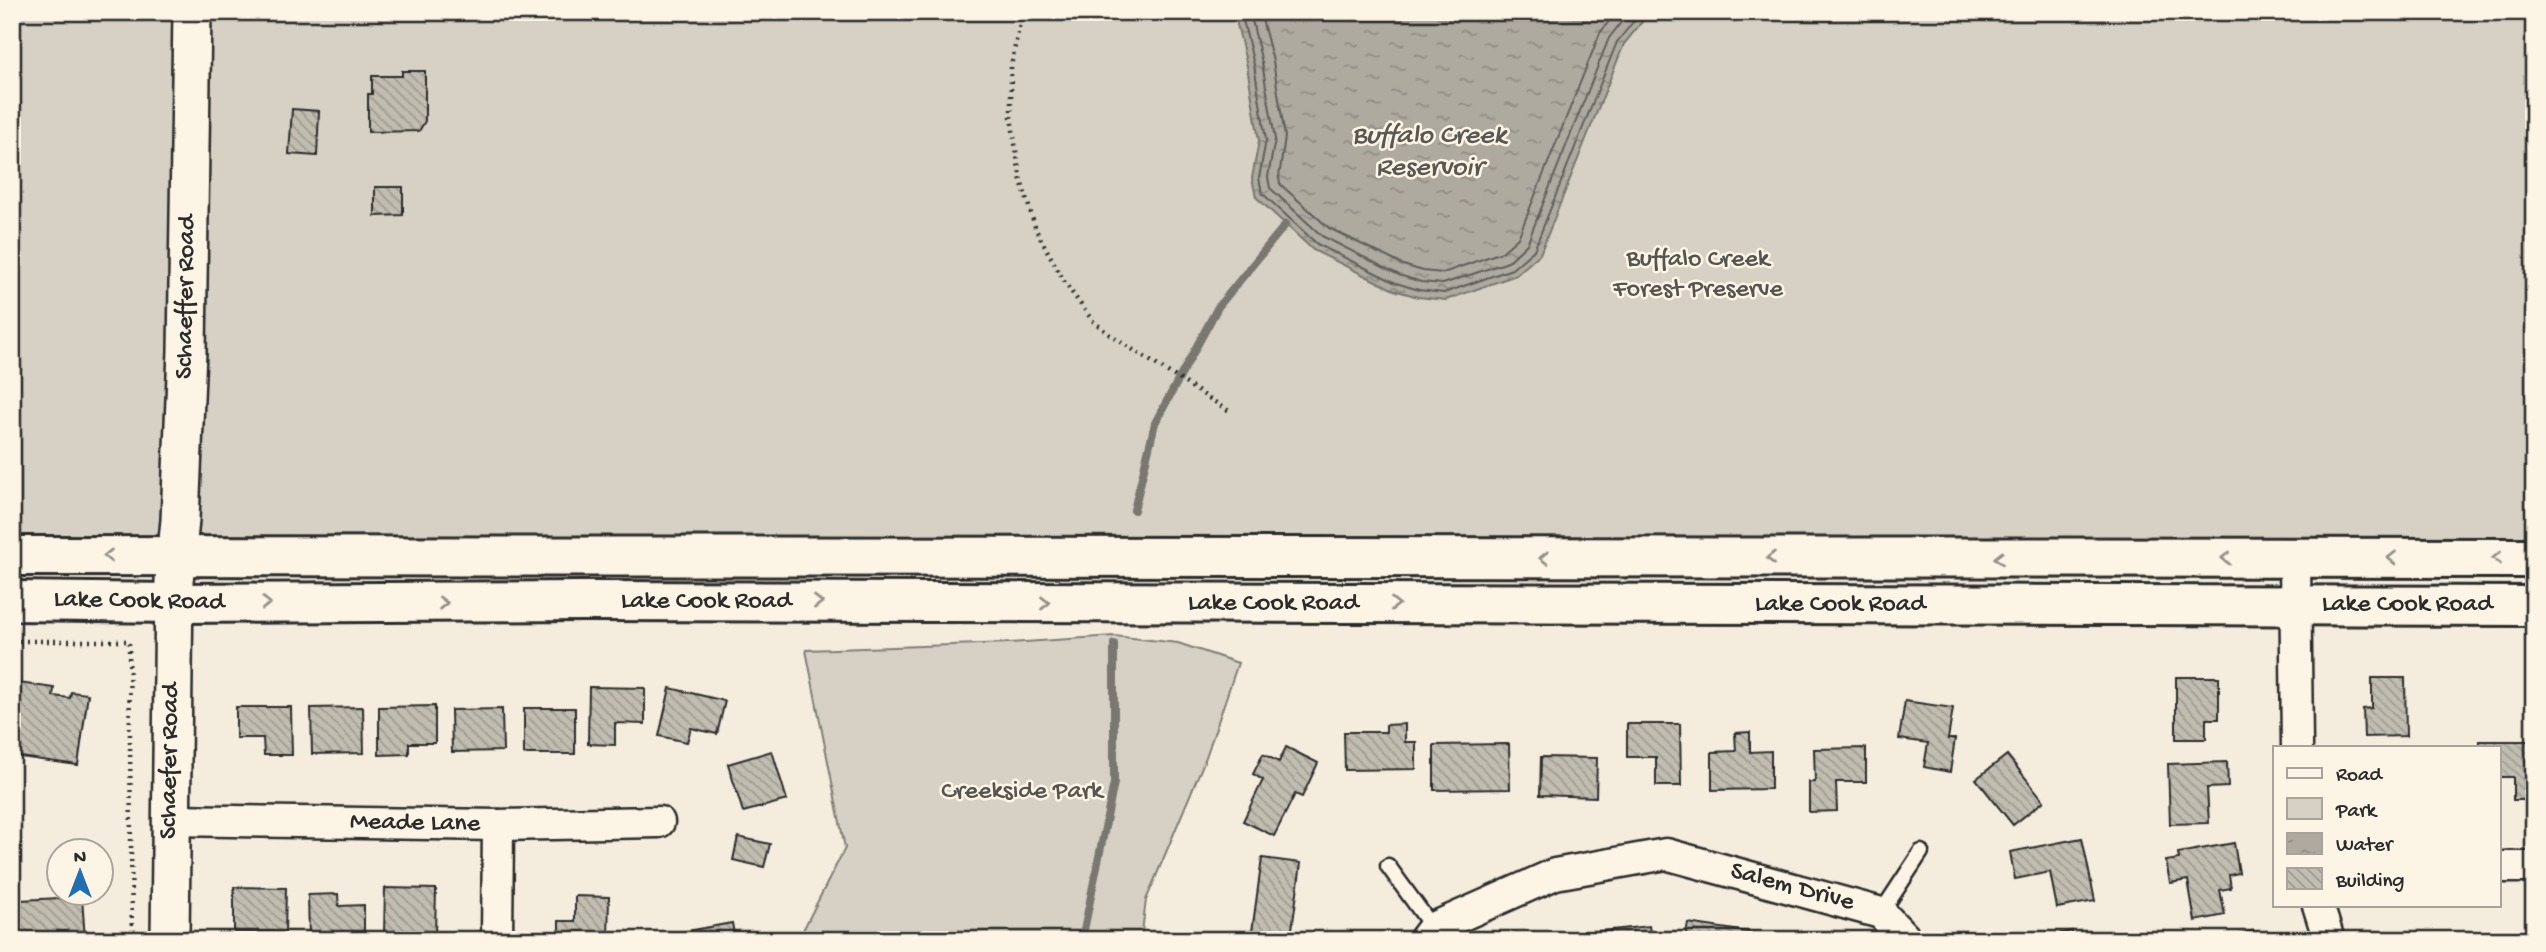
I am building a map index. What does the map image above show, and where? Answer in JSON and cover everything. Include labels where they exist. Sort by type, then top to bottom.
[{"type":"main road","name":"Lake Cook Road","points":[[12,601],[174,580],[632,555],[2534,558]]},
{"type":"main road","name":"Lake Cook Road","points":[[12,556],[174,580],[598,601],[2534,606]]},
{"type":"street","name":"Schaeffer Road","points":[[174,580],[187,351],[192,12]]},
{"type":"street","points":[[2295,558],[2297,746]]},
{"type":"street","name":"Schaefer Road","points":[[170,940],[174,580]]},
{"type":"street","name":"Meade Lane","points":[[170,820],[498,825],[659,822]]},
{"type":"street","points":[[497,940],[498,825]]},
{"type":"street","name":"Salem Drive","points":[[1429,934],[1555,874],[1667,854],[1881,913],[1907,940]]},
{"type":"street","points":[[2500,867],[2534,867]]},
{"type":"street","points":[[2326,907],[2329,940]]},
{"type":"lane","points":[[1881,913],[1921,852]]},
{"type":"lane","points":[[1388,866],[1429,934]]},
{"type":"path","points":[[1022,12],[1011,65],[1011,117],[1020,177],[1037,230],[1065,283],[1092,320],[1110,335],[1229,411]]},
{"type":"path","points":[[12,641],[129,641],[132,940]]},
{"type":"green space","name":"Buffalo Creek Forest Preserve","points":[[12,12],[2534,12],[2534,541],[1227,537],[12,538]]},
{"type":"green space","name":"Creekside Park","points":[[1114,636],[1178,643],[1238,663],[1206,757],[1146,900],[1141,940],[798,940],[845,848],[806,650],[1010,643]]},
{"type":"water","name":"Buffalo Creek Reservoir","points":[[1234,12],[1650,12],[1624,44],[1540,254],[1516,275],[1446,300],[1418,297],[1394,290],[1313,250],[1256,197],[1252,178],[1259,141],[1247,66]]},
{"type":"building","points":[[402,71],[425,71],[425,121],[419,131],[368,132],[368,94],[372,94],[372,76],[402,76]]},
{"type":"building","points":[[292,109],[319,111],[317,156],[289,154]]},
{"type":"building","points":[[375,187],[403,187],[403,215],[375,216]]},
{"type":"building","points":[[2176,677],[2219,677],[2219,719],[2206,719],[2206,739],[2176,739]]},
{"type":"building","points":[[2372,678],[2405,678],[2406,736],[2364,737],[2363,709],[2372,708]]},
{"type":"building","points":[[12,682],[54,688],[53,696],[70,698],[71,692],[88,694],[78,765],[13,756],[15,743],[12,743]]},
{"type":"building","points":[[589,687],[645,688],[645,724],[615,723],[615,745],[588,744]]},
{"type":"building","points":[[670,688],[725,701],[717,734],[691,728],[687,742],[659,736]]},
{"type":"building","points":[[1905,701],[1953,708],[1948,739],[1955,739],[1950,772],[1924,767],[1928,743],[1899,739]]},
{"type":"building","points":[[435,706],[435,743],[409,743],[409,754],[379,755],[379,707]]},
{"type":"building","points":[[236,707],[291,707],[292,755],[264,755],[263,738],[236,738]]},
{"type":"building","points":[[363,707],[364,753],[312,754],[311,708]]},
{"type":"building","points":[[524,708],[575,708],[575,754],[524,754]]},
{"type":"building","points":[[502,709],[503,751],[452,752],[451,710]]},
{"type":"building","points":[[1405,724],[1405,742],[1416,742],[1416,769],[1345,770],[1344,732],[1386,732],[1386,725]]},
{"type":"building","points":[[1627,724],[1680,724],[1681,786],[1656,786],[1656,757],[1627,757]]},
{"type":"building","points":[[1750,732],[1750,752],[1771,751],[1771,789],[1712,790],[1712,752],[1736,751],[1735,733]]},
{"type":"building","points":[[2479,741],[2533,741],[2534,800],[2513,800],[2513,777],[2500,777],[2500,746],[2479,746]]},
{"type":"building","points":[[1509,744],[1510,789],[1434,790],[1434,745]]},
{"type":"building","points":[[1286,747],[1318,763],[1302,797],[1295,794],[1274,836],[1243,821],[1263,780],[1253,774],[1263,754],[1279,762]]},
{"type":"building","points":[[1866,748],[1866,782],[1836,782],[1837,811],[1809,812],[1809,782],[1815,782],[1814,749]]},
{"type":"building","points":[[772,751],[787,800],[743,812],[728,764]]},
{"type":"building","points":[[2007,755],[2044,801],[2013,825],[1976,779]]},
{"type":"building","points":[[1541,757],[1597,758],[1596,797],[1540,795]]},
{"type":"building","points":[[2227,762],[2228,787],[2207,788],[2209,823],[2170,824],[2168,764]]},
{"type":"building","points":[[738,837],[770,844],[764,867],[733,860]]},
{"type":"building","points":[[2082,838],[2095,901],[2057,908],[2050,872],[2015,879],[2010,852]]},
{"type":"building","points":[[2234,843],[2239,873],[2229,875],[2231,888],[2220,890],[2225,915],[2195,921],[2188,880],[2170,883],[2166,861],[2179,859],[2178,853]]},
{"type":"building","points":[[1262,858],[1301,863],[1291,937],[1252,932]]},
{"type":"building","points":[[234,887],[286,888],[285,933],[234,932]]},
{"type":"building","points":[[385,888],[436,889],[435,935],[384,934]]},
{"type":"building","points":[[338,894],[339,906],[364,905],[364,934],[309,936],[308,895]]},
{"type":"building","points":[[575,896],[609,897],[608,940],[559,940],[559,921],[575,921]]},
{"type":"building","points":[[46,899],[46,906],[83,906],[85,940],[12,940],[12,913],[21,912],[20,900]]},
{"type":"building","points":[[732,923],[735,940],[683,940],[682,932]]},
{"type":"building","points":[[1688,923],[1762,934],[1762,940],[1685,940]]},
{"type":"building","points":[[1649,926],[1651,940],[1574,940],[1574,934]]},
{"type":"building","points":[[2072,931],[2074,940],[2029,940]]},
{"type":"building","points":[[2253,931],[2255,940],[2228,940],[2228,938]]},
{"type":"building","points":[[2506,932],[2534,933],[2534,940],[2506,940]]},
{"type":"waterway","points":[[1134,510],[1155,423],[1218,307],[1286,224]]},
{"type":"waterway","points":[[1082,940],[1114,783],[1114,644]]}]
